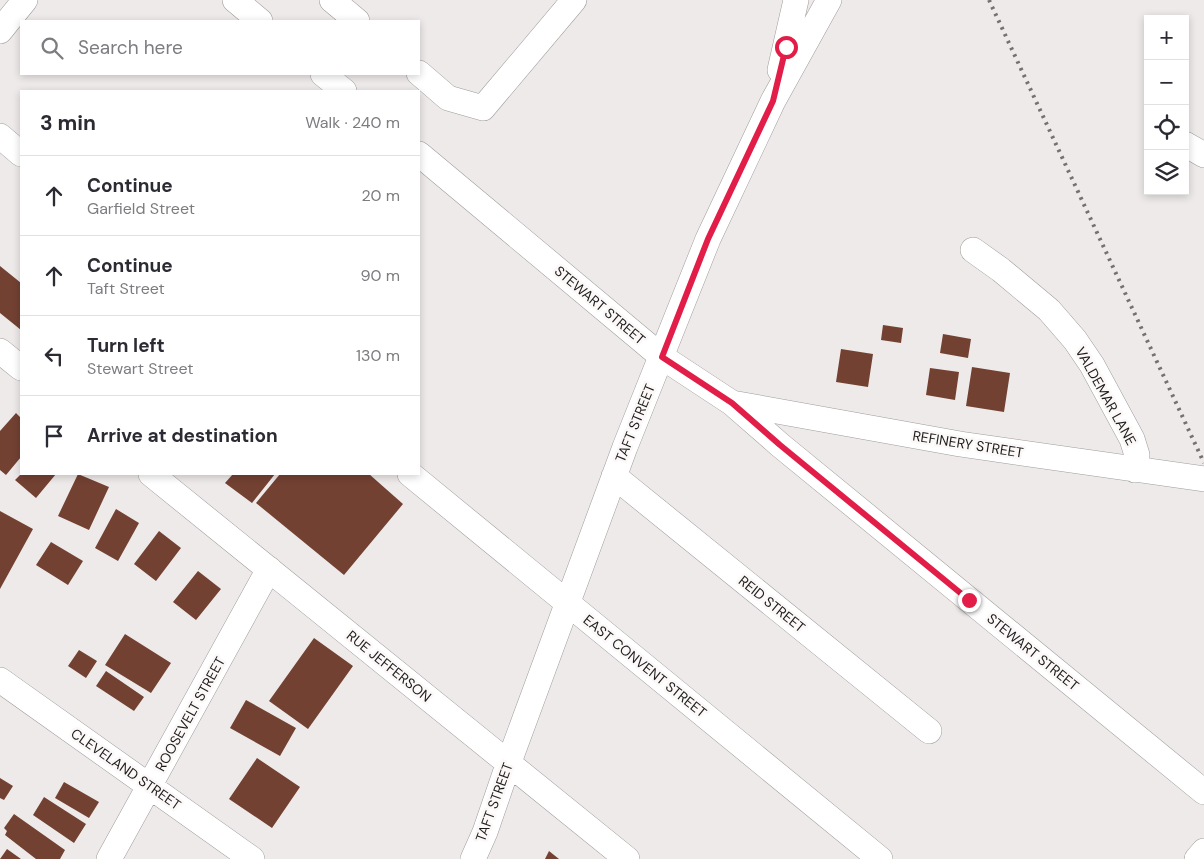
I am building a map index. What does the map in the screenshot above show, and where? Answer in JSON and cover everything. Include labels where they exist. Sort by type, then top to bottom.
[{"type":"street","points":[[0,31],[25,0]]},
{"type":"street","points":[[235,0],[259,20]]},
{"type":"street","points":[[332,0],[356,20]]},
{"type":"street","points":[[420,74],[448,98],[483,108],[574,0]]},
{"type":"street","points":[[773,101],[796,0]]},
{"type":"street","name":"TAFT STREET","points":[[473,859],[485,832],[614,476],[708,239],[773,101],[829,0]]},
{"type":"street","points":[[324,75],[343,90]]},
{"type":"street","points":[[0,136],[20,153]]},
{"type":"street","points":[[1189,146],[1204,155]]},
{"type":"street","name":"STEWART STREET","points":[[420,155],[662,357],[732,403],[788,452],[1204,792]]},
{"type":"street","name":"VALDEMAR LANE","points":[[973,250],[1049,310],[1075,340],[1092,365],[1132,439],[1137,455],[1135,470]]},
{"type":"street","name":"REFINERY STREET","points":[[732,403],[960,444],[1204,479]]},
{"type":"street","name":"RUE JEFFERSON","points":[[152,475],[627,859]]},
{"type":"street","name":"EAST CONVENT STREET","points":[[411,475],[880,859]]},
{"type":"street","name":"REID STREET","points":[[614,476],[929,731]]},
{"type":"street","name":"ROOSEVELT STREET","points":[[109,859],[269,569]]},
{"type":"street","name":"CLEVELAND STREET","points":[[0,680],[252,859]]},
{"type":"street","points":[[1198,859],[1204,850]]},
{"type":"building","points":[[0,266],[20,282],[20,329],[0,313]]},
{"type":"building","points":[[883,325],[903,328],[901,343],[881,340]]},
{"type":"building","points":[[943,334],[971,339],[968,358],[940,353]]},
{"type":"building","points":[[841,349],[873,354],[868,387],[836,382]]},
{"type":"building","points":[[972,367],[1010,373],[1004,412],[966,406]]},
{"type":"building","points":[[930,368],[959,372],[955,400],[926,395]]},
{"type":"building","points":[[16,413],[20,417],[20,458],[6,475],[0,470],[0,431]]},
{"type":"building","points":[[20,475],[55,475],[36,498],[15,480]]},
{"type":"building","points":[[78,475],[109,487],[89,530],[58,516]]},
{"type":"building","points":[[232,475],[274,475],[252,503],[225,483]]},
{"type":"building","points":[[279,475],[370,475],[403,504],[344,575],[256,503]]},
{"type":"building","points":[[116,509],[139,523],[118,561],[95,548]]},
{"type":"building","points":[[0,511],[33,529],[0,589]]},
{"type":"building","points":[[159,531],[181,548],[156,581],[134,564]]},
{"type":"building","points":[[51,542],[83,561],[68,585],[36,565]]},
{"type":"building","points":[[198,571],[221,589],[196,620],[173,602]]},
{"type":"building","points":[[125,634],[171,663],[151,693],[105,665]]},
{"type":"building","points":[[314,638],[353,666],[308,729],[269,701]]},
{"type":"building","points":[[79,650],[97,661],[86,678],[68,666]]},
{"type":"building","points":[[106,671],[144,697],[134,711],[96,686]]},
{"type":"building","points":[[246,700],[296,728],[280,756],[230,728]]},
{"type":"building","points":[[257,758],[300,787],[272,828],[229,799]]},
{"type":"building","points":[[0,778],[13,786],[4,800],[0,798]]},
{"type":"building","points":[[64,782],[99,802],[89,818],[55,798]]},
{"type":"building","points":[[44,797],[86,824],[74,843],[33,815]]},
{"type":"building","points":[[14,814],[65,850],[60,859],[36,859],[5,835],[7,831],[4,828]]},
{"type":"building","points":[[7,849],[21,859],[0,859]]},
{"type":"building","points":[[549,851],[559,859],[545,859]]},
{"type":"railway","points":[[989,0],[1204,463]]},
{"type":"route","points":[[786,47],[773,101],[708,239],[662,357],[732,403],[780,445],[969,600]]}]
